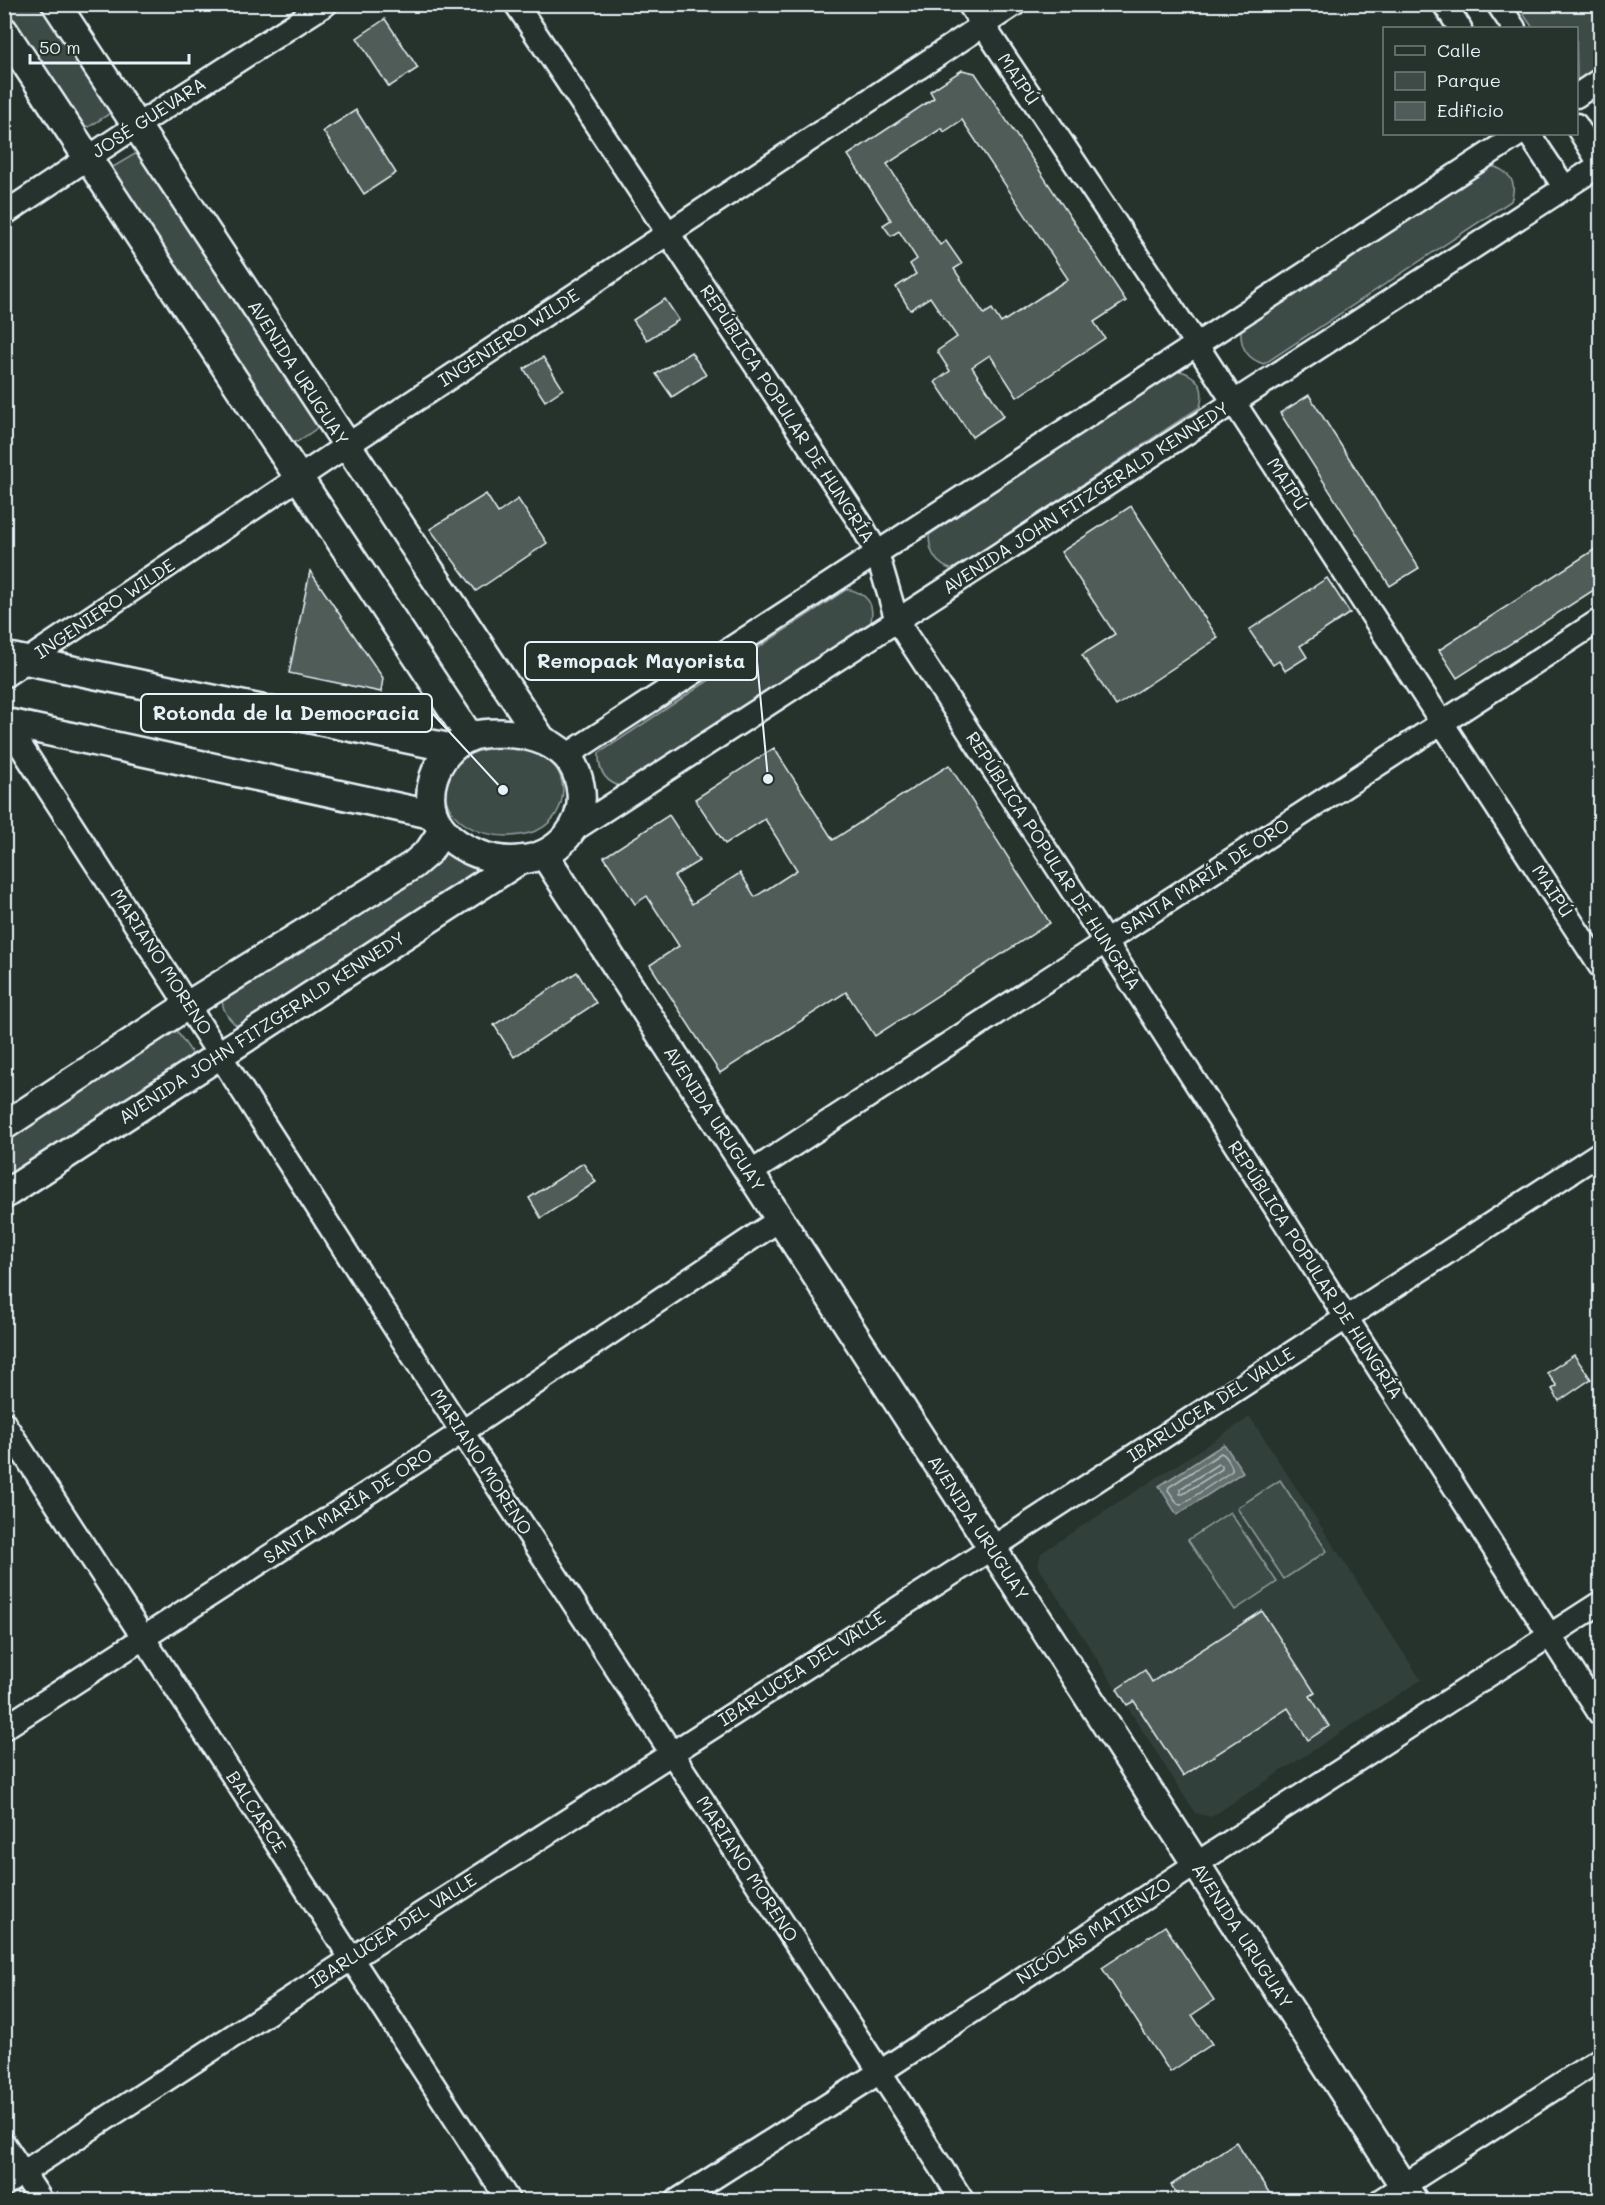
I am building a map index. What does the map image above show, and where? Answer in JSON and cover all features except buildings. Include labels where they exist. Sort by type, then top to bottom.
[{"type":"street","name":"AVENIDA URUGUAY","points":[[56,4],[542,740]]},
{"type":"street","name":"JOSÉ GUEVARA","points":[[4,214],[326,4]]},
{"type":"street","name":"REPÚBLICA POPULAR DE HUNGRÍA","points":[[516,4],[861,524],[877,553],[897,621],[1105,941],[1600,1714]]},
{"type":"street","name":"MAIPÚ","points":[[969,4],[1196,344],[1600,966]]},
{"type":"street","name":"INGENIERO WILDE","points":[[4,676],[16,659],[298,478],[1015,4]]},
{"type":"street","points":[[1444,4],[1459,27]]},
{"type":"street","points":[[1498,4],[1513,27]]},
{"type":"street","points":[[4,31],[298,478],[460,743]]},
{"type":"street","points":[[1578,95],[1600,80]]},
{"type":"street","points":[[1578,128],[1600,165]]},
{"type":"street","points":[[566,756],[1517,135]]},
{"type":"street","points":[[1530,135],[1565,188]]},
{"type":"street","name":"AVENIDA JOHN FITZGERALD KENNEDY","points":[[572,831],[1600,165]]},
{"type":"street","name":"SANTA MARÍA DE ORO","points":[[750,1173],[1600,620]]},
{"type":"street","points":[[5,722],[438,823],[468,850],[498,860],[532,857],[561,844],[572,831],[580,813],[582,796],[577,772],[566,756],[542,740],[521,734],[500,733],[460,743],[16,659]]},
{"type":"street","name":"MARIANO MORENO","points":[[5,722],[221,1054],[462,1432],[962,2200]]},
{"type":"street","points":[[4,1126],[188,1005],[413,865],[429,851],[438,823],[430,796],[433,776],[440,761],[460,743]]},
{"type":"street","name":"AVENIDA URUGUAY","points":[[532,857],[750,1173],[1408,2193]]},
{"type":"street","name":"AVENIDA JOHN FITZGERALD KENNEDY","points":[[4,1194],[532,857]]},
{"type":"street","name":"IBARLUCEA DEL VALLE","points":[[4,2185],[1600,1153]]},
{"type":"street","name":"SANTA MARÍA DE ORO","points":[[4,1728],[462,1432],[779,1220]]},
{"type":"street","name":"BALCARCE","points":[[4,1423],[508,2200]]},
{"type":"street","name":"NICOLÁS MATIENZO","points":[[678,2200],[880,2072],[1196,1864],[1600,1603]]},
{"type":"street","points":[[1381,2200],[1408,2193],[1600,2059]]},
{"type":"street","points":[[4,2144],[41,2200]]},
{"type":"shaded area","points":[[1250,1417],[1421,1680],[1211,1817],[1195,1813],[1038,1566],[1041,1553]]},
{"type":"green space","points":[[4,5],[45,5],[112,106],[109,114],[89,127],[84,125]]},
{"type":"green space","points":[[1517,5],[1600,5],[1600,66],[1578,81],[1578,27],[1532,27]]},
{"type":"green space","points":[[135,154],[144,156],[319,421],[316,429],[297,442],[291,440],[113,176],[113,167]]},
{"type":"green space","points":[[1488,165],[1501,170],[1510,177],[1513,188],[1511,201],[1264,364],[1249,356],[1243,347],[1241,330]]},
{"type":"green space","points":[[1177,370],[1190,375],[1198,382],[1202,393],[1200,407],[953,570],[938,561],[932,553],[929,535]]},
{"type":"green space","points":[[847,589],[860,593],[871,605],[870,625],[623,787],[612,783],[604,775],[599,753]]},
{"type":"green space","points":[[499,748],[522,749],[538,753],[553,764],[559,774],[562,797],[559,808],[553,818],[533,832],[510,836],[485,833],[464,823],[448,805],[445,792],[446,783],[456,764],[472,753]]},
{"type":"green space","points":[[447,850],[481,868],[238,1027],[229,1017],[224,1010],[222,997]]},
{"type":"green space","points":[[176,1030],[192,1053],[188,1060],[5,1178],[5,1137],[167,1031]]},
{"type":"green space","points":[[1280,1480],[1327,1551],[1284,1579],[1237,1508]]},
{"type":"green space","points":[[1230,1512],[1277,1582],[1235,1610],[1188,1540]]},
{"type":"water","points":[[1224,1444],[1243,1472],[1177,1515],[1159,1486]]},
{"type":"place","name":"Remopack Mayorista","points":[[768,779]]},
{"type":"place","name":"Rotonda de la Democracia","points":[[503,790]]}]
